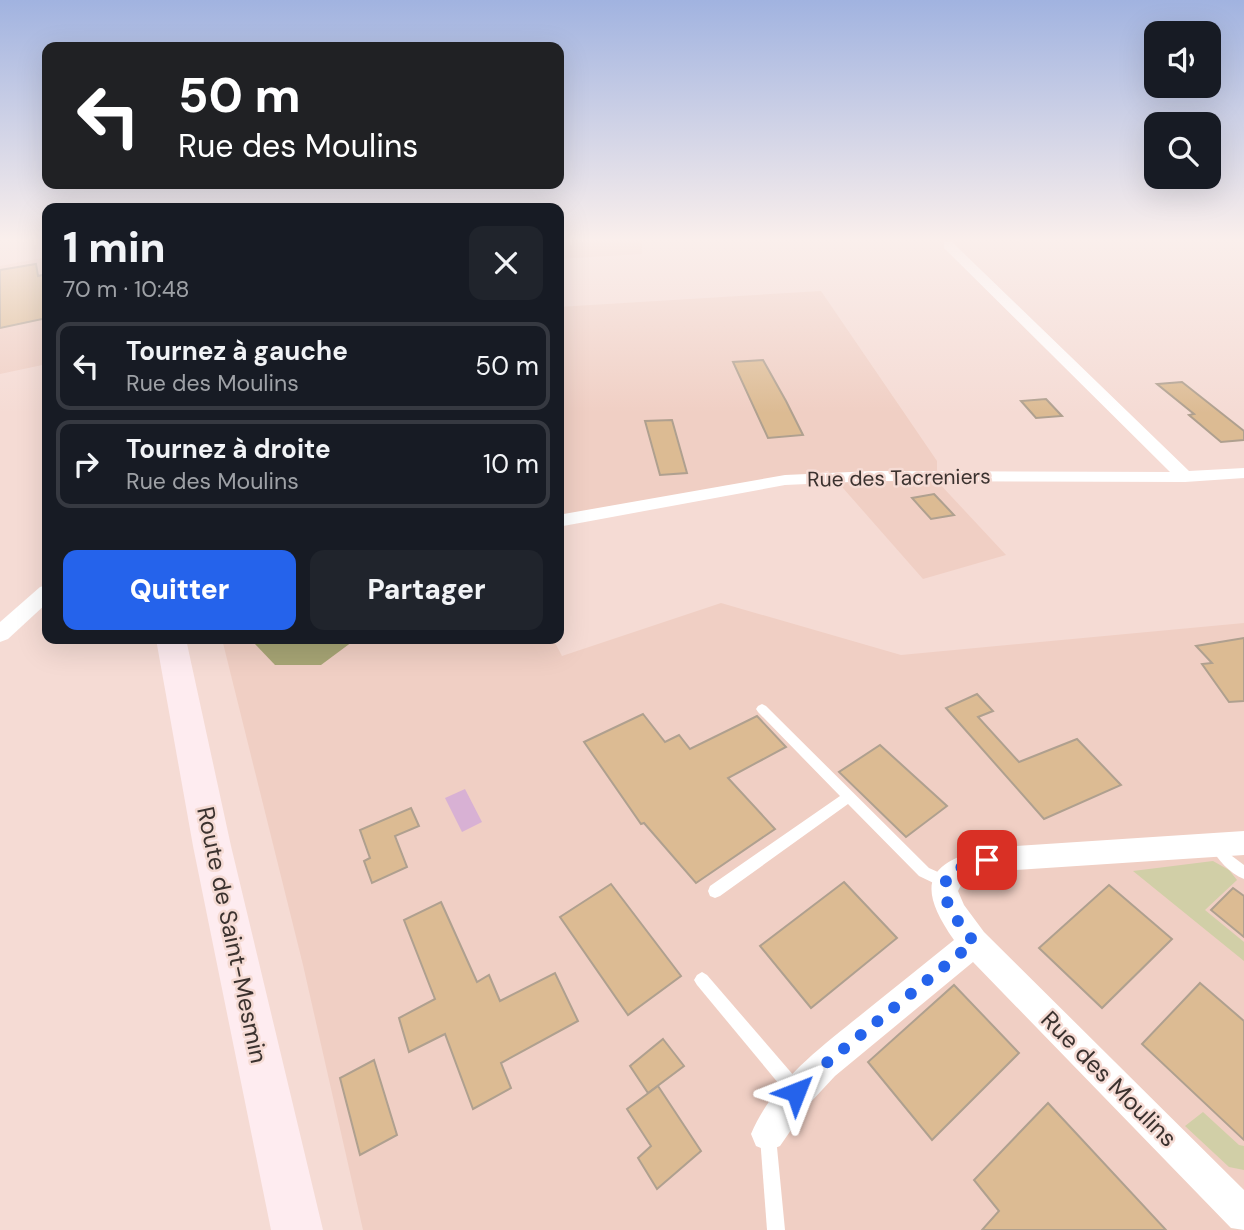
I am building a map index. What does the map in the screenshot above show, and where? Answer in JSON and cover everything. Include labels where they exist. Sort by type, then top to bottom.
[{"type":"main road","name":"Route de Saint-Mesmin","points":[[172,644],[212,846],[297,1230]]},
{"type":"street","points":[[1003,298],[1185,477]]},
{"type":"street","name":"Rue des Tacreniers","points":[[564,520],[785,480],[873,476],[1185,477],[1244,473]]},
{"type":"street","points":[[0,634],[42,596]]},
{"type":"street","points":[[943,882],[952,871],[966,863],[987,860],[1230,844]]},
{"type":"street","name":"Rue des Moulins","points":[[943,882],[944,895],[951,914],[974,942],[1244,1215]]},
{"type":"street","points":[[768,1134],[796,1092],[824,1065],[974,942]]},
{"type":"lane","points":[[762,709],[924,872],[943,882]]},
{"type":"lane","points":[[715,891],[849,797]]},
{"type":"lane","points":[[1230,844],[1227,860],[1244,873]]},
{"type":"lane","points":[[702,980],[796,1092]]},
{"type":"lane","points":[[768,1134],[776,1230]]},
{"type":"shaded area","points":[[0,298],[42,298],[42,365],[0,374]]},
{"type":"shaded area","points":[[699,298],[826,298],[937,461],[937,481],[1006,555],[923,579],[828,471],[564,526],[564,307]]},
{"type":"shaded area","points":[[721,603],[901,655],[1244,623],[1244,1230],[363,1230],[303,965],[223,644],[556,644],[562,656]]},
{"type":"shaded area","points":[[255,644],[349,644],[321,665],[275,665]]},
{"type":"shaded area","points":[[465,789],[482,822],[462,832],[445,798]]},
{"type":"shaded area","points":[[1213,861],[1229,870],[1237,880],[1205,910],[1244,942],[1244,961],[1133,871]]},
{"type":"shaded area","points":[[1203,1112],[1239,1145],[1244,1146],[1244,1170],[1229,1167],[1185,1126]]},
{"type":"building","points":[[0,298],[42,298],[42,319],[0,328]]},
{"type":"building","points":[[763,360],[803,435],[768,438],[733,362]]},
{"type":"building","points":[[1182,382],[1244,431],[1244,440],[1221,442],[1189,415],[1194,414],[1157,384]]},
{"type":"building","points":[[1046,399],[1062,416],[1036,418],[1021,401]]},
{"type":"building","points":[[672,420],[687,473],[660,475],[645,421]]},
{"type":"building","points":[[934,494],[954,515],[931,519],[912,498]]},
{"type":"building","points":[[1244,638],[1244,701],[1229,702],[1202,664],[1212,663],[1196,646]]},
{"type":"building","points":[[977,694],[993,711],[978,717],[1019,762],[1077,739],[1121,785],[1044,819],[946,708]]},
{"type":"building","points":[[643,714],[665,742],[679,735],[690,749],[757,716],[786,747],[728,778],[775,829],[696,883],[644,823],[641,824],[584,742]]},
{"type":"building","points":[[880,745],[947,806],[906,837],[839,772]]},
{"type":"building","points":[[411,808],[419,826],[395,836],[407,867],[372,883],[364,861],[370,858],[360,830]]},
{"type":"building","points":[[844,882],[897,938],[811,1008],[760,946]]},
{"type":"building","points":[[611,884],[681,976],[628,1015],[560,917]]},
{"type":"building","points":[[1109,885],[1172,939],[1102,1008],[1039,948]]},
{"type":"building","points":[[1233,888],[1244,896],[1244,937],[1211,910]]},
{"type":"building","points":[[441,902],[477,982],[489,975],[500,1001],[555,973],[578,1021],[501,1063],[511,1088],[473,1109],[445,1034],[409,1052],[399,1018],[435,999],[404,920]]},
{"type":"building","points":[[1200,983],[1244,1021],[1244,1140],[1142,1044]]},
{"type":"building","points":[[954,985],[1019,1053],[932,1140],[868,1062]]},
{"type":"building","points":[[663,1039],[684,1066],[648,1093],[630,1066]]},
{"type":"building","points":[[374,1060],[397,1135],[360,1155],[340,1078]]},
{"type":"building","points":[[658,1086],[701,1151],[657,1189],[638,1158],[651,1146],[627,1109]]},
{"type":"building","points":[[1048,1103],[1166,1230],[982,1230],[999,1211],[974,1180]]},
{"type":"route","points":[[796,1092],[824,1065],[974,942],[951,914],[944,895],[943,882],[952,871],[966,863],[987,860]]}]
